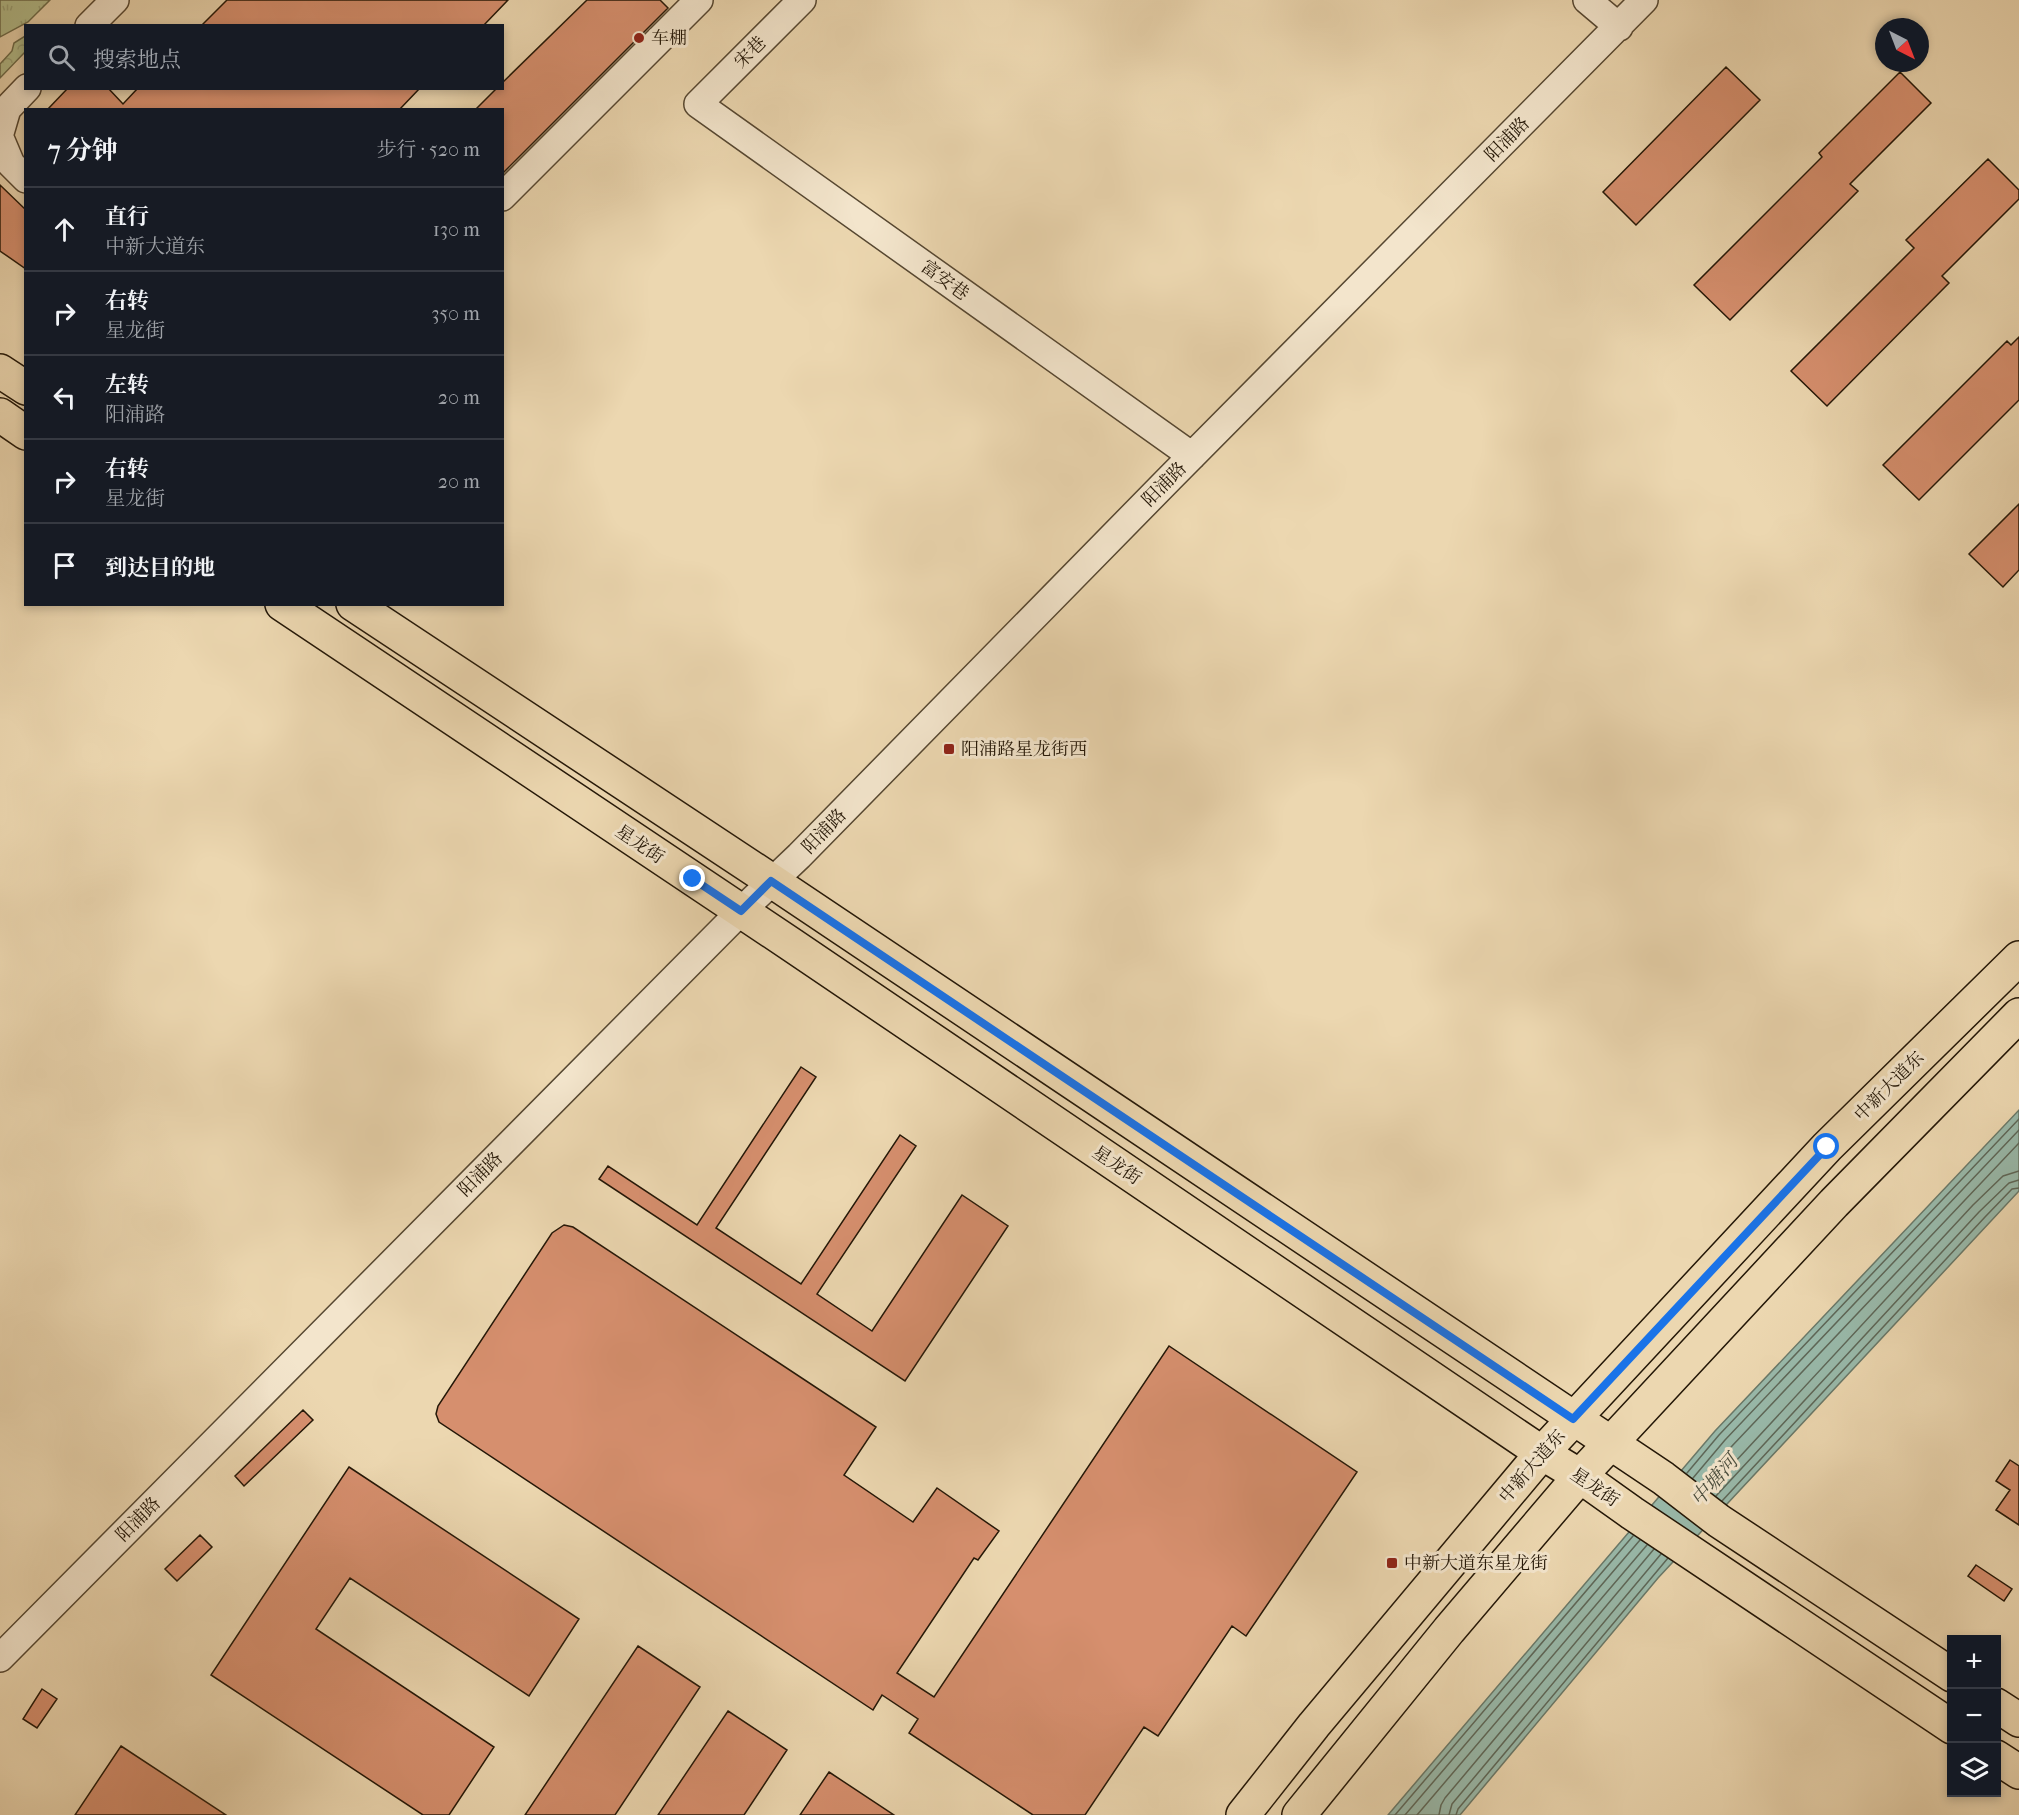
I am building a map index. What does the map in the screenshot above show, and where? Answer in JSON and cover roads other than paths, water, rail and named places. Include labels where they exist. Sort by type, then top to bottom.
[{"type":"main road","points":[[0,371],[24,387]]},
{"type":"main road","points":[[0,416],[24,432]]},
{"type":"main road","name":"星龙街","points":[[285,606],[1947,1724]]},
{"type":"main road","points":[[356,606],[1663,1478],[1719,1521],[1947,1672]]},
{"type":"main road","name":"中新大道东","points":[[1243,1815],[1314,1725],[1542,1453],[1827,1147],[2019,958]]},
{"type":"main road","points":[[1299,1815],[1442,1639],[1580,1476],[1834,1203],[2019,1015]]},
{"type":"main road","points":[[2001,1708],[2019,1720]]},
{"type":"main road","points":[[2001,1760],[2019,1772]]},
{"type":"street","points":[[91,24],[115,0]]},
{"type":"street","points":[[504,195],[699,0]]},
{"type":"street","name":"宋巷","points":[[698,104],[802,0]]},
{"type":"street","points":[[1587,0],[1619,27]]},
{"type":"street","name":"阳浦路","points":[[0,1658],[741,911],[799,856],[1644,0]]},
{"type":"street","points":[[0,133],[7,109],[25,90]]},
{"type":"street","name":"富安巷","points":[[698,104],[1192,456]]},
{"type":"street","points":[[0,138],[12,164],[24,177]]},
{"type":"water","name":"中塘河","points":[[2019,1110],[2019,1191],[1658,1578],[1460,1815],[1388,1815],[1715,1431]]},
{"type":"place","name":"车棚","points":[[639,38]]},
{"type":"place","name":"阳浦路星龙街西","points":[[949,749]]},
{"type":"place","name":"中新大道东星龙街","points":[[1392,1563]]}]
